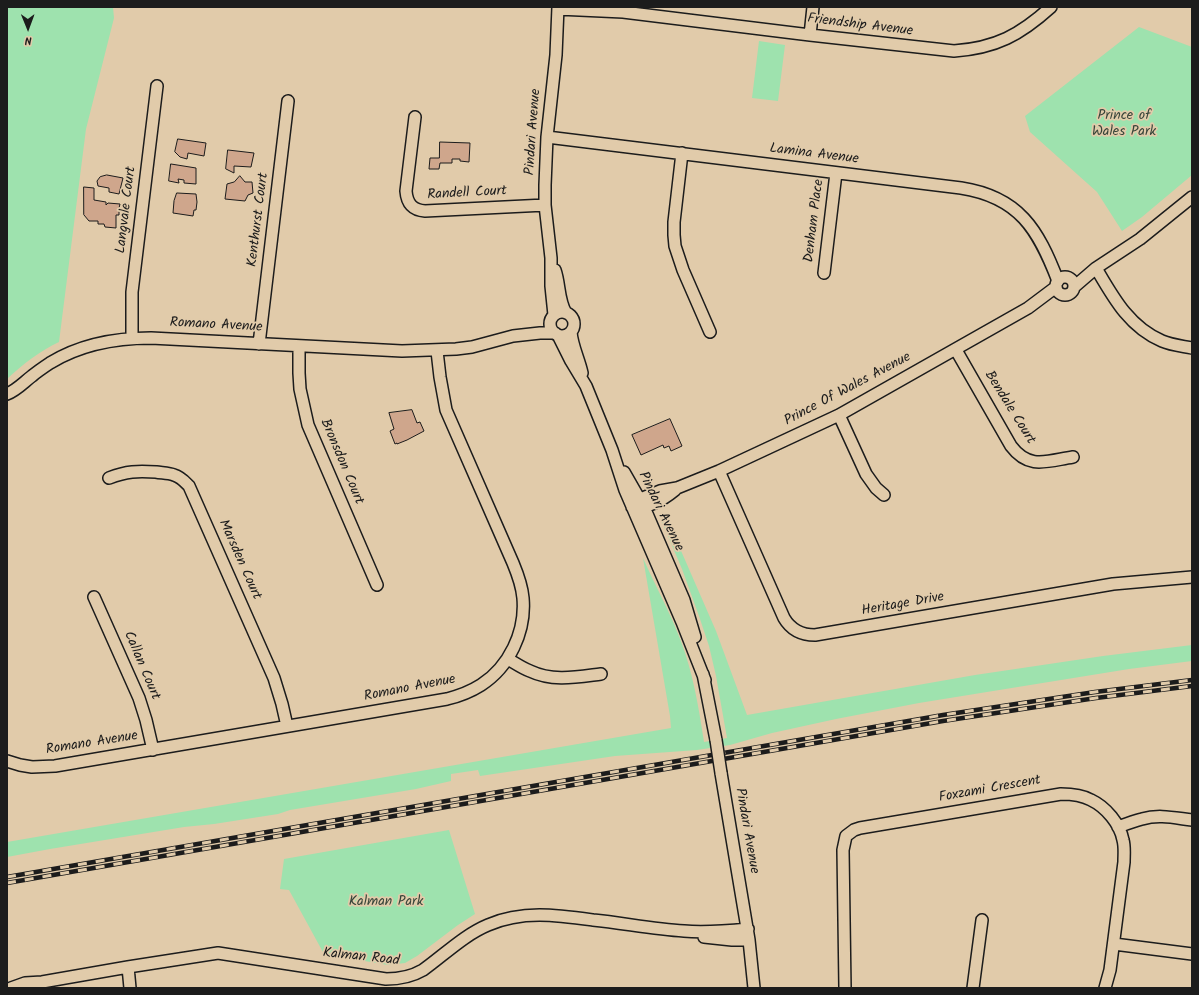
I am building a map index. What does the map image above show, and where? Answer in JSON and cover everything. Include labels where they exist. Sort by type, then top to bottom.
[{"type":"street","points":[[810,35],[813,7]]},
{"type":"street","name":"Friendship Avenue","points":[[558,8],[623,12],[954,51],[969,50],[987,46],[1005,39],[1021,31],[1037,20],[1051,7]]},
{"type":"street","name":"Pindari Avenue","points":[[552,318],[551,258],[545,205],[547,137],[556,55],[558,8]]},
{"type":"street","name":"Langvale Court","points":[[132,338],[132,292],[157,86]]},
{"type":"street","name":"Kenthurst Court","points":[[259,344],[288,101]]},
{"type":"street","name":"Randell Court","points":[[415,117],[406,192],[410,206],[425,212],[545,205]]},
{"type":"street","name":"Lamina Avenue","points":[[547,137],[967,189],[992,196],[1014,209],[1022,216],[1035,234],[1064,284]]},
{"type":"street","points":[[682,154],[674,222],[675,246],[683,270],[710,332]]},
{"type":"street","name":"Denham Place","points":[[824,273],[836,173]]},
{"type":"street","name":"Prince Of Wales Avenue","points":[[639,505],[660,491],[677,488],[720,470],[839,415],[956,350],[1028,308],[1064,284],[1096,268],[1140,239],[1192,197]]},
{"type":"street","name":"Pindari Avenue","points":[[551,258],[558,281],[562,307],[566,313]]},
{"type":"street","points":[[1096,268],[1123,311],[1141,329],[1162,341],[1192,348]]},
{"type":"street","points":[[560,313],[566,313],[572,318],[573,321],[571,332],[565,335],[556,334],[550,327],[552,318],[560,313]]},
{"type":"street","name":"Romano Avenue","points":[[513,336],[552,318]]},
{"type":"street","name":"Pindari Avenue","points":[[571,332],[573,344],[580,362],[586,386],[612,450],[625,490],[639,505],[705,680],[749,935],[754,988]]},
{"type":"street","name":"Romano Avenue","points":[[7,394],[18,388],[33,375],[51,363],[70,353],[86,346],[132,338],[402,351],[437,351],[472,347],[513,336],[540,333],[556,334]]},
{"type":"street","name":"Pindari Avenue","points":[[556,334],[586,386]]},
{"type":"street","name":"Bronsdon Court","points":[[299,346],[300,389],[308,425],[377,585]]},
{"type":"street","name":"Bendale Court","points":[[956,350],[1011,446],[1019,456],[1034,462],[1073,457]]},
{"type":"street","name":"Romano Avenue","points":[[7,761],[32,767],[55,766],[440,700],[458,696],[482,685],[500,668],[516,644],[522,620],[523,598],[521,586],[513,563],[451,424],[446,410],[437,351]]},
{"type":"street","points":[[839,415],[866,474],[876,488],[884,494]]},
{"type":"street","name":"Heritage Drive","points":[[720,470],[784,618],[796,631],[808,635],[823,634],[1113,584],[1192,577]]},
{"type":"street","name":"Marsden Court","points":[[109,478],[127,472],[136,471],[166,473],[179,477],[189,486],[274,678],[287,726]]},
{"type":"street","name":"Callan Court","points":[[94,597],[143,710],[153,750]]},
{"type":"street","points":[[508,658],[529,671],[549,678],[568,678],[601,674]]},
{"type":"street","name":"Foxzami Crescent","points":[[845,988],[843,844],[846,836],[854,830],[868,826],[1061,794],[1076,795],[1092,800],[1102,807],[1111,816],[1123,839],[1125,849],[1124,862],[1114,944],[1110,970],[1105,988]]},
{"type":"street","points":[[1118,827],[1142,819],[1162,816],[1192,820]]},
{"type":"street","name":"Kalman Road","points":[[11,988],[25,983],[42,982],[218,953],[386,979],[395,979],[415,975],[478,930],[501,920],[522,915],[548,914],[566,916],[685,932],[717,939],[749,935]]},
{"type":"street","points":[[973,988],[982,920]]},
{"type":"street","points":[[1114,944],[1192,954]]},
{"type":"street","points":[[128,967],[130,988]]},
{"type":"street","name":"Kalman Road","points":[[28,988],[42,982]]},
{"type":"green space","points":[[7,7],[113,7],[114,18],[86,129],[59,342],[32,358],[7,379]]},
{"type":"green space","name":"Prince of Wales Park","points":[[1139,27],[1192,47],[1192,175],[1142,217],[1122,231],[1097,192],[1030,132],[1025,116]]},
{"type":"green space","points":[[759,41],[785,45],[778,101],[752,98]]},
{"type":"green space","points":[[665,514],[716,631],[747,715],[975,675],[1103,656],[1192,645],[1192,661],[1129,669],[919,703],[772,733],[730,745],[697,750],[615,756],[480,776],[478,770],[451,774],[451,781],[416,789],[290,810],[278,814],[184,827],[7,857],[7,842],[671,728],[643,558],[685,652],[696,694],[704,742],[727,738],[709,646],[682,569],[662,522]]},
{"type":"green space","name":"Kalman Park","points":[[449,830],[475,914],[405,963],[388,965],[324,954],[289,890],[280,889],[284,859]]},
{"type":"building","points":[[178,139],[206,143],[204,156],[188,153],[187,159],[180,157],[175,152]]},
{"type":"building","points":[[440,142],[470,143],[469,162],[460,161],[460,159],[452,159],[452,163],[440,163],[439,169],[429,169],[430,158],[439,158]]},
{"type":"building","points":[[228,150],[254,153],[251,167],[234,166],[234,173],[226,169]]},
{"type":"building","points":[[171,164],[196,168],[196,184],[184,183],[184,180],[178,179],[179,183],[169,181]]},
{"type":"building","points":[[107,175],[123,178],[119,194],[109,192],[109,188],[98,186],[97,181],[100,177]]},
{"type":"building","points":[[240,176],[245,182],[252,182],[253,193],[248,195],[245,201],[225,199],[227,184],[234,182]]},
{"type":"building","points":[[84,187],[94,188],[94,200],[106,202],[106,205],[108,203],[120,204],[119,215],[116,215],[116,228],[105,227],[104,224],[98,224],[98,221],[89,221],[84,215]]},
{"type":"building","points":[[177,193],[196,194],[196,210],[194,210],[193,216],[173,213],[174,201]]},
{"type":"building","points":[[412,410],[417,423],[420,422],[424,431],[407,440],[395,444],[390,431],[394,429],[389,413]]},
{"type":"building","points":[[670,419],[682,446],[671,451],[669,446],[664,448],[663,445],[641,455],[632,435]]},
{"type":"railway","points":[[7,877],[943,715],[1095,692],[1192,680]]},
{"type":"railway","points":[[7,883],[943,721],[1096,698],[1192,686]]}]
